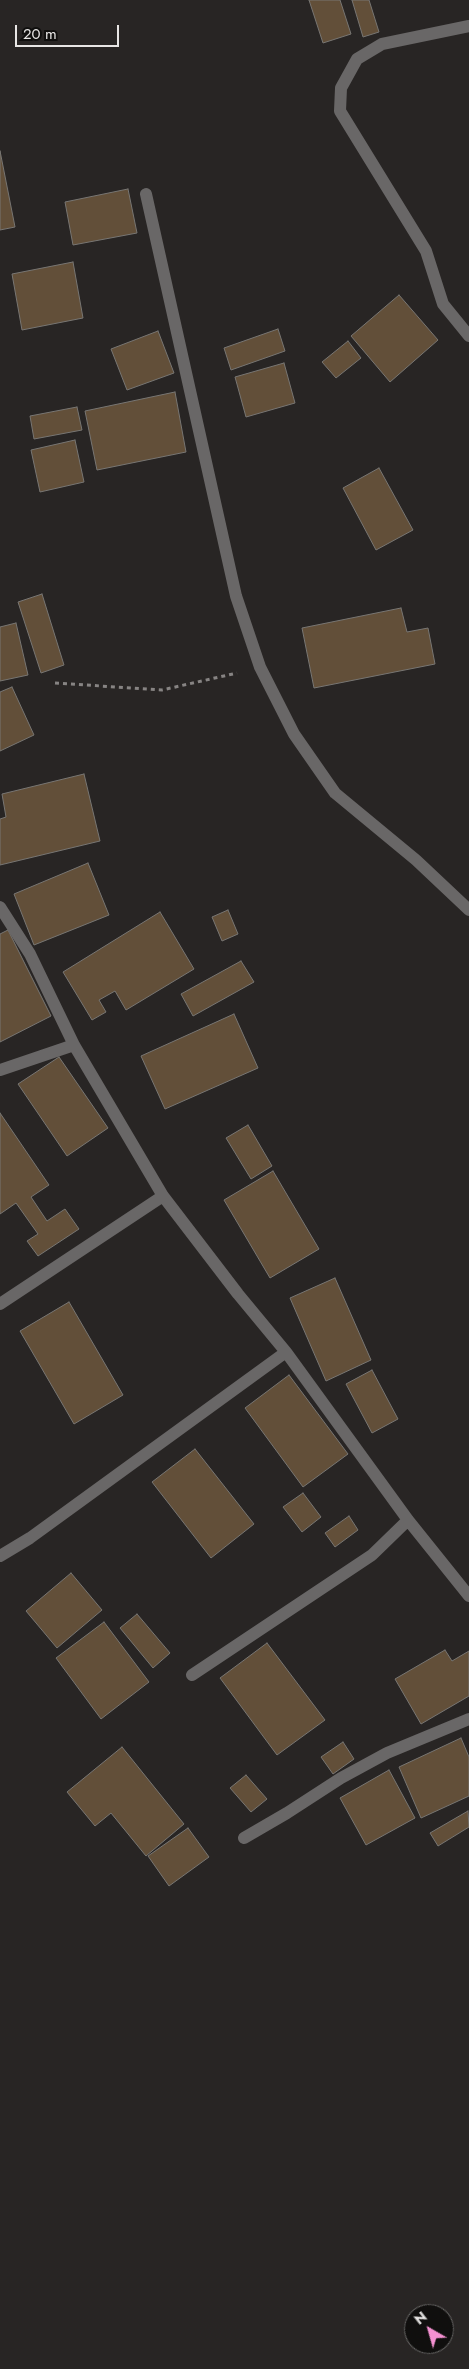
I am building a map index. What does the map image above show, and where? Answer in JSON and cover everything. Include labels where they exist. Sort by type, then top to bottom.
[{"type":"street","points":[[469,26],[382,44],[357,59],[341,88],[340,111],[426,251],[443,304],[469,336]]},
{"type":"street","points":[[146,194],[234,588],[260,668],[294,734],[335,793],[416,860],[469,910]]},
{"type":"street","points":[[0,907],[30,954],[74,1045],[164,1196],[238,1294],[286,1352],[408,1520],[469,1596]]},
{"type":"street","points":[[0,1070],[74,1045]]},
{"type":"street","points":[[0,1304],[164,1196]]},
{"type":"street","points":[[0,1556],[30,1538],[286,1352]]},
{"type":"street","points":[[192,1675],[372,1555],[408,1520]]},
{"type":"street","points":[[244,1838],[287,1814],[341,1778],[387,1753],[469,1719]]},
{"type":"path","points":[[55,683],[162,690],[260,668]]},
{"type":"building","points":[[309,0],[340,0],[351,34],[323,43]]},
{"type":"building","points":[[352,0],[369,0],[379,32],[363,37]]},
{"type":"building","points":[[0,151],[15,227],[0,230]]},
{"type":"building","points":[[128,189],[137,233],[73,245],[65,202]]},
{"type":"building","points":[[73,262],[83,318],[22,330],[12,274]]},
{"type":"building","points":[[399,295],[438,340],[390,382],[351,336]]},
{"type":"building","points":[[278,329],[285,351],[231,370],[224,348]]},
{"type":"building","points":[[158,331],[174,373],[127,390],[111,349]]},
{"type":"building","points":[[348,341],[361,358],[336,378],[322,362]]},
{"type":"building","points":[[284,363],[295,403],[246,417],[235,377]]},
{"type":"building","points":[[175,392],[186,452],[97,470],[85,411]]},
{"type":"building","points":[[77,407],[82,430],[34,439],[30,416]]},
{"type":"building","points":[[75,440],[84,482],[40,492],[31,450]]},
{"type":"building","points":[[379,468],[413,530],[376,550],[343,488]]},
{"type":"building","points":[[42,594],[64,665],[41,673],[18,602]]},
{"type":"building","points":[[401,608],[407,632],[428,628],[435,664],[314,688],[302,628]]},
{"type":"building","points":[[16,623],[28,675],[0,681],[0,627]]},
{"type":"building","points":[[12,687],[34,735],[0,751],[0,692]]},
{"type":"building","points":[[84,774],[100,841],[0,865],[0,819],[6,817],[2,794]]},
{"type":"building","points":[[88,863],[109,915],[34,945],[14,894]]},
{"type":"building","points":[[228,910],[238,934],[222,941],[212,917]]},
{"type":"building","points":[[160,912],[194,969],[126,1010],[115,991],[99,1000],[106,1012],[92,1020],[63,972]]},
{"type":"building","points":[[8,930],[51,1016],[0,1042],[0,934]]},
{"type":"building","points":[[241,961],[254,982],[193,1016],[181,994]]},
{"type":"building","points":[[234,1014],[258,1068],[165,1109],[141,1056]]},
{"type":"building","points":[[59,1057],[108,1128],[67,1156],[18,1084]]},
{"type":"building","points":[[0,1113],[49,1185],[31,1197],[47,1221],[65,1209],[79,1229],[38,1256],[27,1241],[38,1234],[16,1203],[0,1214]]},
{"type":"building","points":[[248,1125],[272,1166],[251,1179],[226,1138]]},
{"type":"building","points":[[273,1171],[319,1249],[270,1278],[224,1200]]},
{"type":"building","points":[[335,1278],[371,1360],[326,1381],[290,1298]]},
{"type":"building","points":[[69,1302],[123,1395],[74,1424],[20,1331]]},
{"type":"building","points":[[372,1370],[398,1419],[372,1433],[346,1384]]},
{"type":"building","points":[[289,1375],[348,1454],[303,1487],[245,1408]]},
{"type":"building","points":[[195,1449],[254,1524],[211,1558],[152,1482]]},
{"type":"building","points":[[303,1493],[321,1517],[302,1532],[283,1507]]},
{"type":"building","points":[[349,1516],[358,1530],[335,1547],[325,1533]]},
{"type":"building","points":[[71,1573],[102,1610],[57,1648],[26,1611]]},
{"type":"building","points":[[137,1614],[170,1653],[153,1668],[120,1628]]},
{"type":"building","points":[[104,1622],[149,1682],[101,1719],[56,1658]]},
{"type":"building","points":[[267,1643],[325,1720],[277,1755],[220,1678]]},
{"type":"building","points":[[445,1650],[452,1661],[469,1651],[469,1696],[421,1724],[395,1679]]},
{"type":"building","points":[[461,1738],[469,1757],[469,1796],[421,1818],[399,1767]]},
{"type":"building","points":[[343,1742],[354,1759],[333,1774],[321,1757]]},
{"type":"building","points":[[122,1747],[184,1824],[146,1856],[111,1813],[95,1826],[67,1792]]},
{"type":"building","points":[[389,1770],[415,1818],[366,1845],[340,1798]]},
{"type":"building","points":[[246,1775],[267,1799],[251,1812],[230,1788]]},
{"type":"building","points":[[468,1811],[469,1827],[438,1846],[430,1833]]},
{"type":"building","points":[[188,1828],[209,1857],[169,1886],[148,1856]]}]
